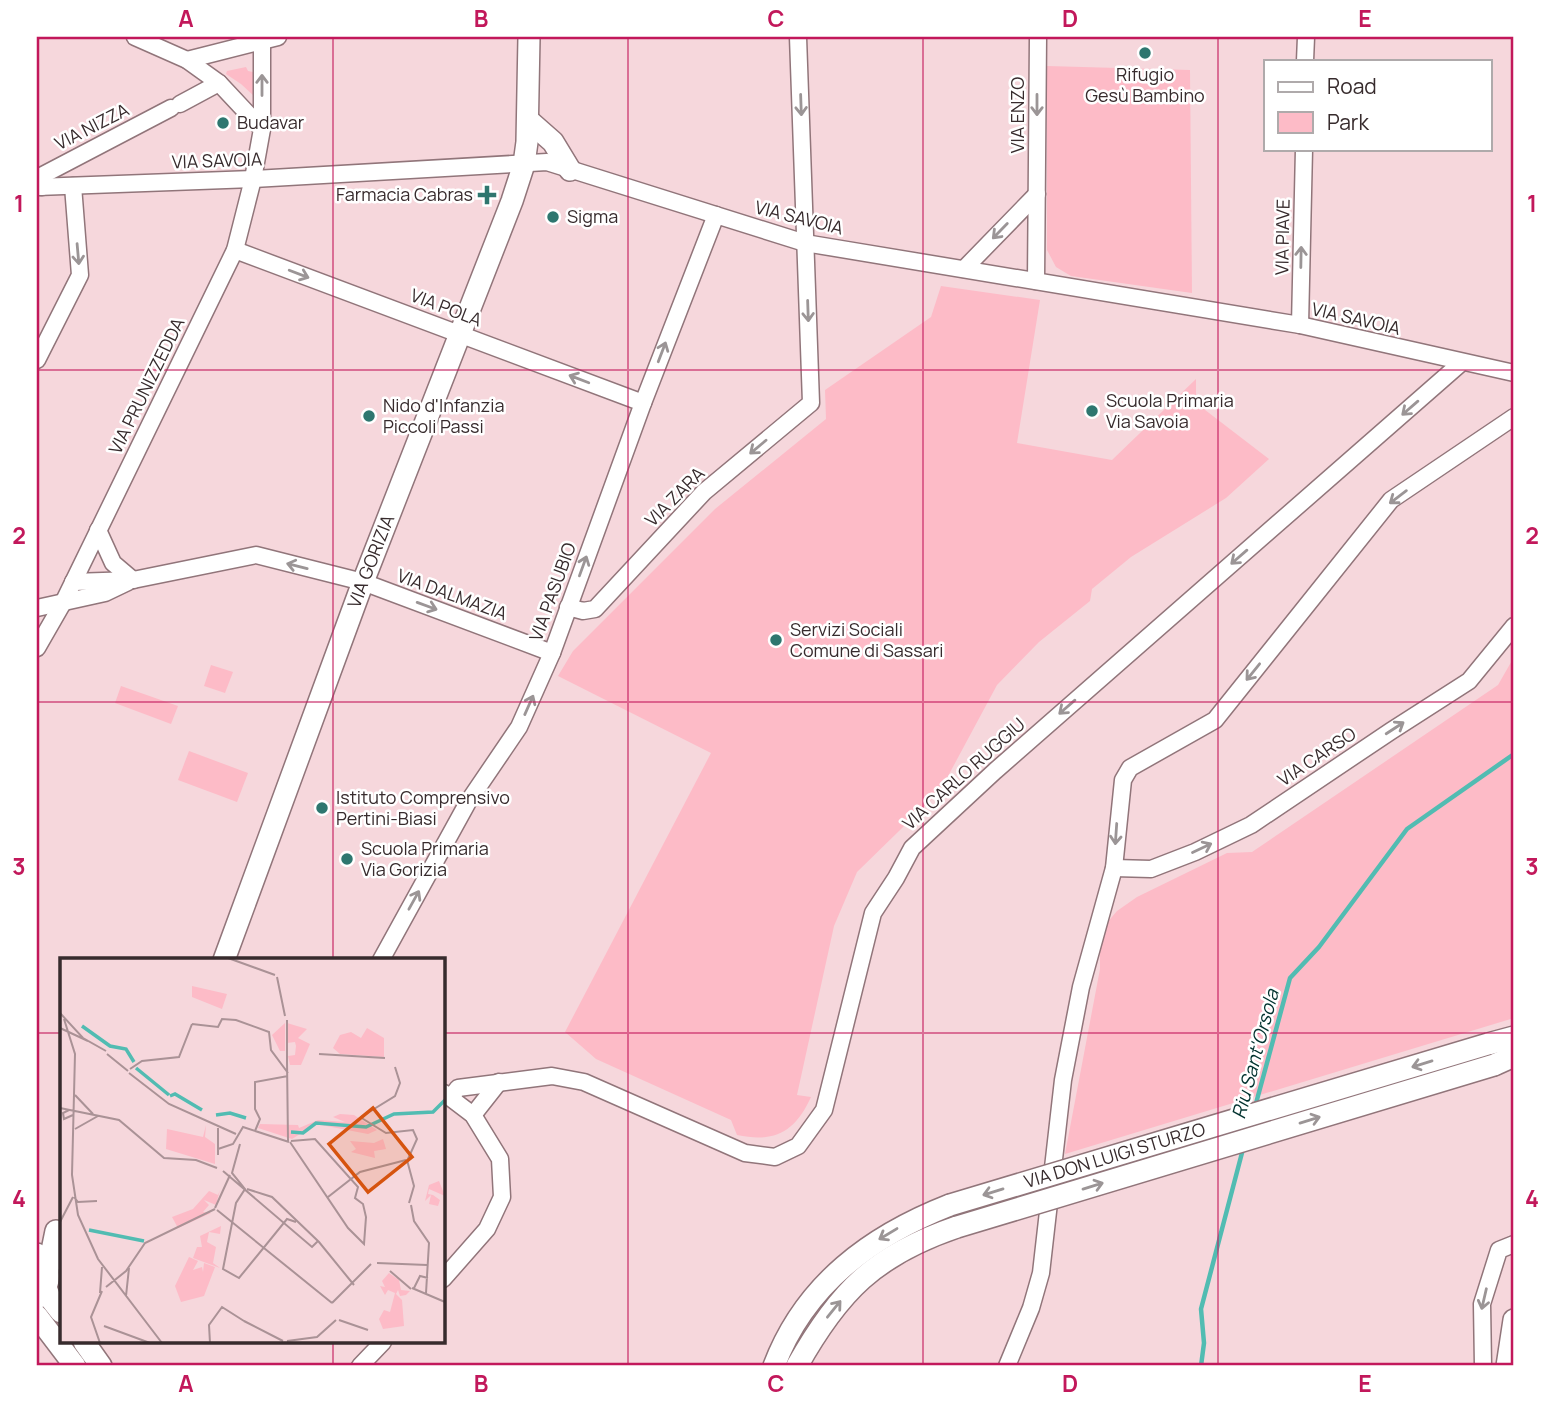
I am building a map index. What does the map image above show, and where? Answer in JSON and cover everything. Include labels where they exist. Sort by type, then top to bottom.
[{"type":"main road","name":"VIA GORIZIA","points":[[225,958],[363,582],[508,213],[524,164],[528,120],[529,37]]},
{"type":"main road","points":[[528,120],[552,142],[570,170]]},
{"type":"main road","name":"VIA DON LUIGI STURZO","points":[[774,1366],[794,1327],[835,1275],[883,1236],[912,1220],[950,1205],[1514,1037]]},
{"type":"main road","name":"VIA DON LUIGI STURZO","points":[[797,1366],[831,1312],[850,1290],[894,1254],[920,1240],[1507,1062]]},
{"type":"main road","points":[[37,1242],[58,1227]]},
{"type":"main road","points":[[58,1227],[42,1277],[50,1298],[60,1311]]},
{"type":"main road","points":[[37,1315],[45,1331],[75,1366]]},
{"type":"main road","points":[[1507,1366],[1514,1320]]},
{"type":"main road","points":[[85,1344],[101,1366]]},
{"type":"street","points":[[135,37],[187,60],[219,83],[262,130]]},
{"type":"street","points":[[187,60],[278,37]]},
{"type":"street","points":[[799,37],[805,243]]},
{"type":"street","name":"VIA ENZO","points":[[1036,281],[1038,37]]},
{"type":"street","points":[[1305,60],[1306,37]]},
{"type":"street","name":"VIA PRUNIZZEDDA","points":[[37,648],[64,601],[235,250],[262,130],[262,41]]},
{"type":"street","name":"VIA NIZZA","points":[[40,187],[43,175],[219,83]]},
{"type":"street","name":"VIA PIAVE","points":[[1300,325],[1304,150]]},
{"type":"street","name":"VIA SAVOIA","points":[[40,187],[253,179],[547,162],[805,243],[1300,325],[1514,373]]},
{"type":"street","points":[[37,360],[80,275],[72,186]]},
{"type":"street","points":[[964,269],[1037,194]]},
{"type":"street","name":"VIA PASUBIO","points":[[383,958],[468,802],[519,727],[552,653],[643,403],[716,215]]},
{"type":"street","name":"VIA ZARA","points":[[568,607],[583,611],[595,609],[704,492],[811,403],[805,243]]},
{"type":"street","name":"VIA POLA","points":[[235,250],[643,403]]},
{"type":"street","name":"VIA CARLO RUGGIU","points":[[447,1095],[458,1088],[552,1076],[584,1082],[744,1153],[775,1157],[798,1146],[824,1110],[873,913],[897,878],[912,848],[995,771],[1461,363]]},
{"type":"street","points":[[1007,1366],[1031,1308],[1041,1273],[1063,1080],[1081,987],[1114,868],[1123,780],[1130,768],[1215,720],[1391,500],[1514,416]]},
{"type":"street","points":[[99,530],[113,563],[133,580]]},
{"type":"street","name":"VIA DALMAZIA","points":[[73,582],[133,580],[256,555],[363,582],[552,653]]},
{"type":"street","name":"VIA DALMAZIA","points":[[37,608],[105,593],[133,580]]},
{"type":"street","name":"VIA CARSO","points":[[1114,868],[1151,869],[1195,852],[1251,825],[1469,681],[1514,626]]},
{"type":"street","points":[[473,1115],[499,1082]]},
{"type":"street","points":[[444,1278],[487,1228],[502,1197],[500,1159],[473,1115],[447,1095]]},
{"type":"street","points":[[1483,1366],[1482,1304],[1499,1250],[1514,1244]]},
{"type":"street","points":[[360,1366],[381,1344]]},
{"type":"green space","points":[[1047,66],[1190,70],[1192,293],[1071,276],[1056,267],[1047,250]]},
{"type":"green space","points":[[246,67],[253,72],[255,97],[226,74],[227,71]]},
{"type":"green space","points":[[941,286],[1040,300],[1017,443],[1112,460],[1196,379],[1196,403],[1269,459],[1226,498],[1131,557],[1092,589],[1090,601],[1039,642],[997,685],[940,791],[857,872],[834,926],[797,1095],[811,1097],[805,1109],[791,1127],[773,1136],[737,1135],[731,1120],[596,1059],[565,1032],[711,753],[558,676],[573,651],[715,509],[826,419],[825,390],[931,317]]},
{"type":"green space","points":[[1514,657],[1514,1018],[1065,1154],[1100,969],[1100,931],[1117,911],[1137,897],[1227,853],[1252,852],[1498,685]]},
{"type":"green space","points":[[211,665],[233,672],[225,693],[204,686]]},
{"type":"green space","points":[[121,686],[178,706],[171,724],[115,703]]},
{"type":"green space","points":[[189,751],[248,773],[237,802],[178,780]]},
{"type":"waterway","name":"Riu Sant'Orsola","points":[[1255,1107],[1290,978],[1319,947],[1407,829],[1514,754]]},
{"type":"waterway","name":"Riu Sant'Orsola","points":[[1201,1366],[1204,1343],[1201,1309],[1243,1149]]},
{"type":"place","name":"Rifugio Gesù Bambino","points":[[1145,53]]},
{"type":"place","name":"Budavar","points":[[223,123]]},
{"type":"place","name":"Farmacia Cabras","points":[[487,195]]},
{"type":"place","name":"Sigma","points":[[553,217]]},
{"type":"place","name":"Scuola Primaria Via Savoia","points":[[1092,411]]},
{"type":"place","name":"Nido d'Infanzia Piccoli Passi","points":[[369,416]]},
{"type":"place","name":"Servizi Sociali Comune di Sassari","points":[[776,640]]},
{"type":"place","name":"Istituto Comprensivo Pertini-Biasi","points":[[322,808]]},
{"type":"place","name":"Scuola Primaria Via Gorizia","points":[[347,859]]}]
